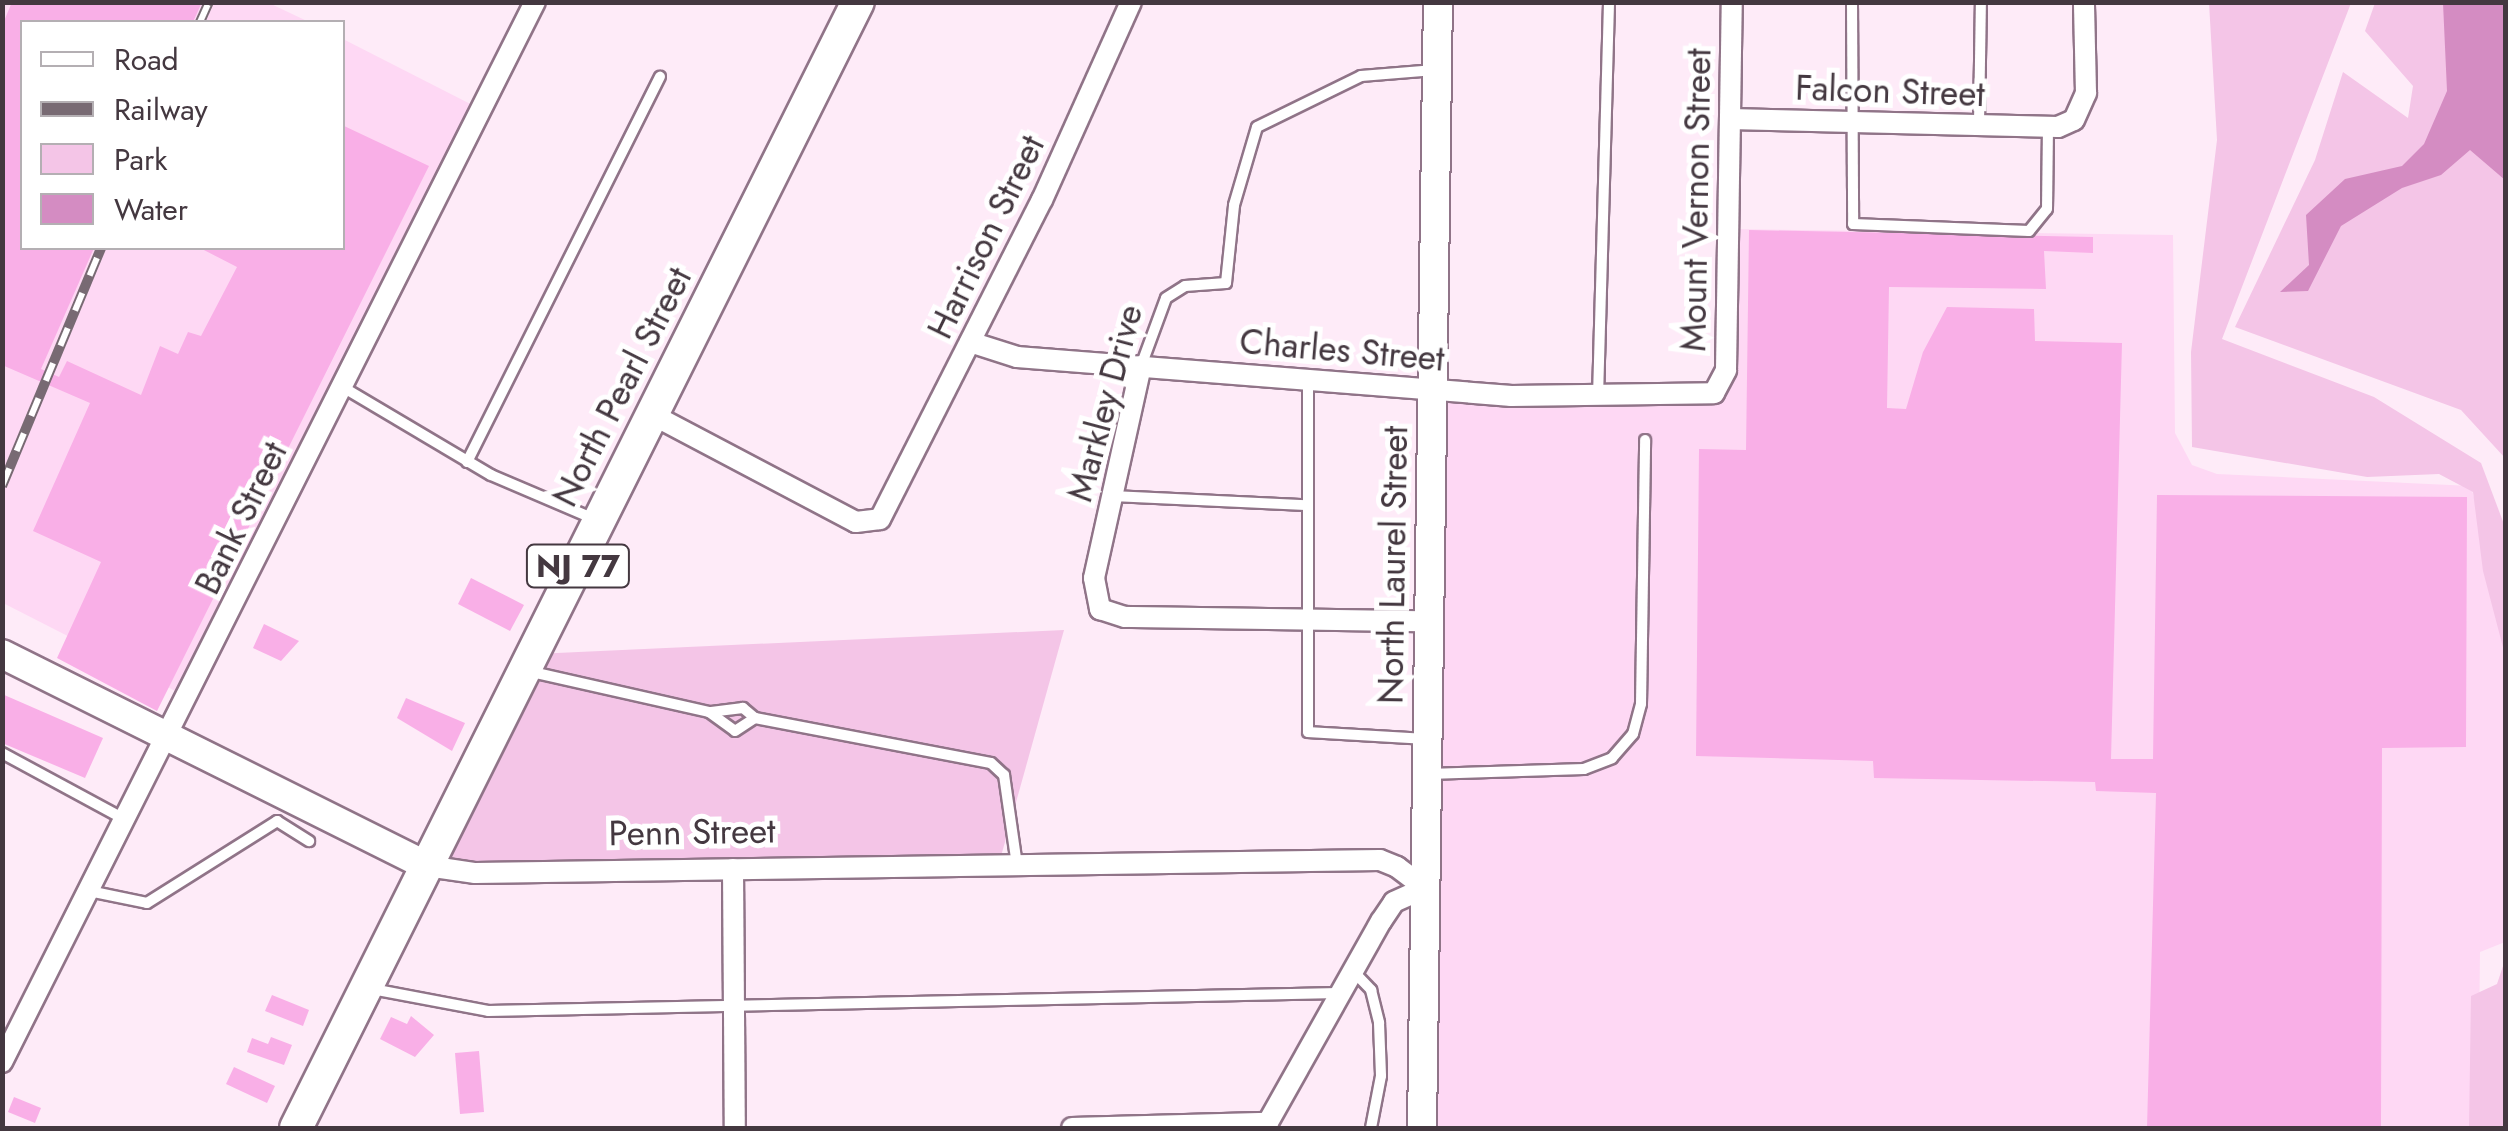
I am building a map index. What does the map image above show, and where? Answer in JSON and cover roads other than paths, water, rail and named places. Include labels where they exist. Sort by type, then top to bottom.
[{"type":"main road","name":"North Pearl Street","points":[[304,1126],[366,988],[858,2]]},
{"type":"street","name":"Bank Street","points":[[2,1062],[536,2]]},
{"type":"street","name":"Harrison Street","points":[[653,416],[856,522],[880,519],[970,342],[1131,2]]},
{"type":"street","name":"North Laurel Street","points":[[1422,1128],[1438,2]]},
{"type":"street","name":"Mount Vernon Street","points":[[1710,394],[1726,370],[1732,2]]},
{"type":"street","points":[[2048,127],[2074,120],[2083,108],[2084,2]]},
{"type":"street","name":"Falcon Street","points":[[1730,119],[2048,127]]},
{"type":"street","name":"Charles Street","points":[[970,342],[1017,357],[1434,390],[1598,398],[1710,394]]},
{"type":"street","name":"Markley Drive","points":[[1141,366],[1094,578],[1100,609],[1124,616],[1429,621]]},
{"type":"street","name":"Penn Street","points":[[2,654],[427,866],[475,874],[1380,860],[1425,888]]},
{"type":"street","points":[[733,869],[735,1128]]},
{"type":"street","points":[[1072,1128],[1267,1126],[1338,993],[1394,902],[1425,888]]},
{"type":"lane","points":[[1598,398],[1609,2]]},
{"type":"lane","points":[[1852,2],[1848,208],[1853,224],[1864,229],[2029,232],[2047,209],[2048,127]]},
{"type":"lane","points":[[1980,126],[1981,2]]},
{"type":"lane","name":"Markley Drive","points":[[1141,366],[1166,298],[1185,286],[1226,284],[1234,206],[1257,127],[1360,76],[1436,70]]},
{"type":"lane","points":[[467,462],[660,77]]},
{"type":"lane","points":[[1308,380],[1304,619],[1308,732],[1427,738]]},
{"type":"lane","points":[[341,386],[467,462],[599,522]]},
{"type":"lane","points":[[1427,774],[1584,769],[1612,758],[1633,734],[1641,704],[1645,440]]},
{"type":"lane","points":[[1112,496],[1306,505]]},
{"type":"lane","points":[[526,671],[709,712],[743,708],[755,718],[991,762],[1008,794],[1017,866]]},
{"type":"lane","points":[[709,712],[735,731],[755,718]]},
{"type":"lane","points":[[2,753],[125,819]]},
{"type":"lane","points":[[90,891],[147,904],[278,821],[309,840]]},
{"type":"lane","points":[[1352,970],[1371,990],[1379,1024],[1381,1076],[1371,1128]]},
{"type":"lane","points":[[366,988],[488,1011],[1338,993]]},
{"type":"water","points":[[2443,3],[2505,3],[2505,180],[2470,150],[2441,175],[2402,188],[2341,226],[2308,291],[2280,292],[2309,265],[2306,215],[2345,179],[2402,166],[2424,144],[2447,91]]},
{"type":"railway","points":[[201,20],[209,2]]},
{"type":"railway","points":[[2,486],[100,250]]}]
